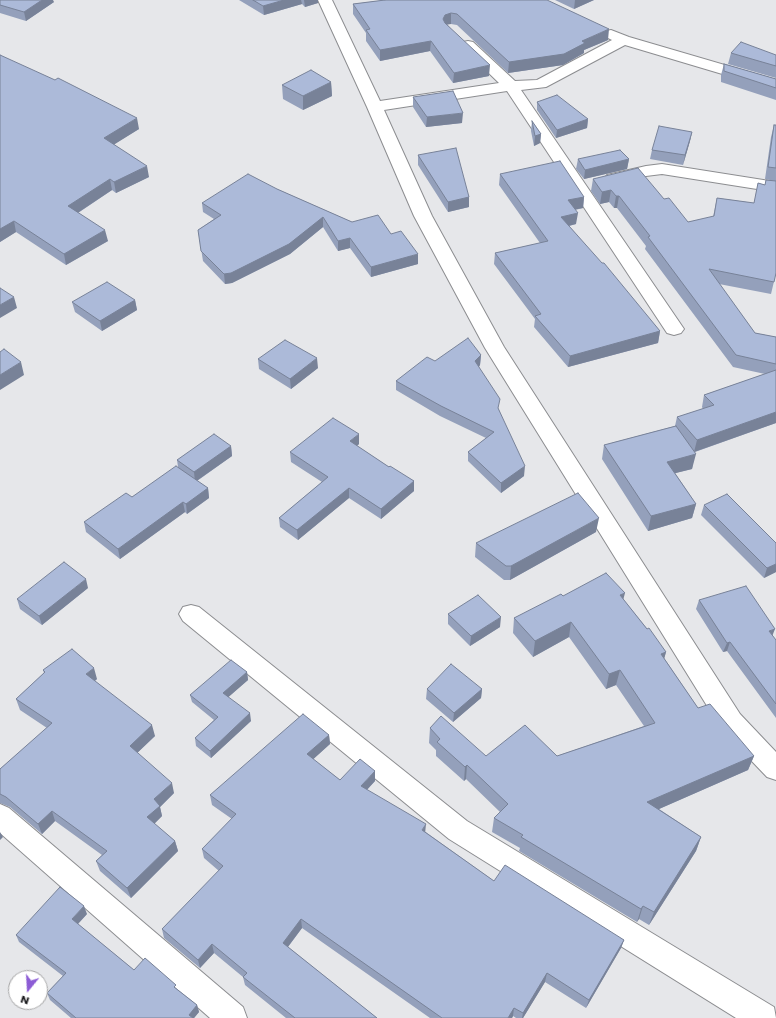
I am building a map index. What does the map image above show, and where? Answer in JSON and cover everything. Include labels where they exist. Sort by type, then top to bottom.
[{"type":"street","points":[[325,0],[375,107],[423,216],[495,348],[730,722],[776,770]]},
{"type":"street","points":[[596,27],[624,40],[776,85]]},
{"type":"street","points":[[456,34],[511,86],[591,184],[674,329]]},
{"type":"street","points":[[375,107],[511,86],[540,84],[624,40]]},
{"type":"street","points":[[591,184],[646,171],[662,169],[776,187]]},
{"type":"street","points":[[191,614],[458,830],[763,1018]]},
{"type":"street","points":[[0,816],[232,1018]]},
{"type":"building","points":[[0,0],[42,0],[24,12],[0,5]]},
{"type":"building","points":[[253,0],[284,0],[263,6]]},
{"type":"building","points":[[385,0],[547,0],[609,29],[582,41],[585,43],[564,54],[509,62],[457,14],[451,13],[445,15],[443,19],[445,23],[490,65],[454,73],[431,41],[380,50],[366,30],[370,29],[353,4]]},
{"type":"building","points":[[741,42],[776,55],[776,66],[731,53]]},
{"type":"building","points":[[0,55],[55,80],[58,78],[137,118],[104,138],[147,166],[114,182],[110,179],[68,206],[105,230],[64,254],[14,221],[0,229]]},
{"type":"building","points":[[724,64],[776,79],[776,88],[724,71]]},
{"type":"building","points":[[311,70],[331,82],[303,96],[282,85]]},
{"type":"building","points":[[453,91],[463,113],[427,117],[413,97]]},
{"type":"building","points":[[557,95],[588,119],[557,130],[537,102]]},
{"type":"building","points":[[532,121],[541,134],[535,136]]},
{"type":"building","points":[[774,125],[776,125],[776,168],[768,167]]},
{"type":"building","points":[[659,126],[692,132],[685,155],[652,150]]},
{"type":"building","points":[[456,148],[469,197],[448,202],[418,155]]},
{"type":"building","points":[[620,150],[629,159],[585,170],[578,159]]},
{"type":"building","points":[[560,161],[584,197],[568,200],[578,213],[561,217],[602,263],[604,263],[660,331],[570,356],[535,316],[541,314],[495,253],[548,241],[500,174]]},
{"type":"building","points":[[638,168],[664,199],[669,198],[688,222],[714,216],[717,198],[754,203],[758,183],[765,185],[766,180],[776,181],[776,273],[774,282],[709,269],[755,333],[776,337],[776,364],[736,355],[648,237],[650,236],[619,196],[616,196],[611,190],[602,192],[593,179]]},
{"type":"building","points":[[248,174],[277,189],[352,222],[378,215],[391,234],[401,231],[418,254],[371,267],[350,238],[338,241],[323,217],[289,244],[231,273],[224,274],[201,251],[198,230],[221,215],[202,203]]},
{"type":"building","points":[[107,282],[135,300],[100,321],[72,302]]},
{"type":"building","points":[[0,288],[14,297],[0,305]]},
{"type":"building","points":[[468,338],[481,355],[475,361],[500,399],[498,408],[525,466],[501,483],[468,452],[494,432],[441,406],[396,381],[427,357],[435,361]]},
{"type":"building","points":[[285,340],[317,358],[290,379],[258,359]]},
{"type":"building","points":[[4,349],[21,362],[0,375],[0,352]]},
{"type":"building","points":[[776,370],[776,412],[697,440],[677,417],[714,405],[704,395]]},
{"type":"building","points":[[333,418],[359,434],[350,441],[389,467],[390,466],[414,481],[381,509],[349,488],[297,530],[279,518],[328,477],[290,452]]},
{"type":"building","points":[[676,426],[696,454],[667,462],[696,504],[651,516],[604,445]]},
{"type":"building","points":[[214,434],[231,446],[194,472],[177,460]]},
{"type":"building","points":[[176,466],[208,488],[186,504],[183,502],[118,549],[84,522],[126,493],[132,497]]},
{"type":"building","points":[[578,493],[599,518],[511,566],[506,566],[476,543]]},
{"type":"building","points":[[727,494],[776,543],[776,564],[767,568],[704,505]]},
{"type":"building","points":[[64,562],[86,579],[39,616],[17,599]]},
{"type":"building","points":[[606,573],[625,593],[620,595],[647,629],[649,628],[666,652],[661,654],[698,708],[710,704],[754,756],[647,802],[701,837],[654,912],[643,906],[641,909],[521,837],[523,835],[494,818],[508,804],[467,765],[465,767],[437,742],[440,739],[430,728],[441,716],[486,756],[525,725],[557,756],[655,723],[620,670],[609,674],[571,622],[535,641],[514,618],[561,594],[563,596]]},
{"type":"building","points":[[746,586],[775,629],[769,631],[776,640],[776,704],[730,642],[727,643],[699,600]]},
{"type":"building","points":[[478,595],[501,617],[471,636],[448,614]]},
{"type":"building","points":[[72,649],[94,668],[86,674],[152,725],[130,746],[172,783],[154,799],[160,806],[147,817],[175,841],[127,888],[96,861],[107,851],[52,811],[38,824],[6,797],[0,794],[0,769],[52,723],[16,699],[45,672],[43,670]]},
{"type":"building","points":[[231,660],[247,672],[223,693],[250,713],[210,751],[195,738],[218,717],[190,695]]},
{"type":"building","points":[[451,664],[482,689],[454,713],[427,689]]},
{"type":"building","points":[[303,714],[329,735],[307,754],[340,780],[360,759],[375,771],[361,786],[426,824],[422,830],[494,881],[505,865],[624,940],[589,1000],[547,973],[523,1013],[514,1008],[508,1018],[442,1018],[301,919],[283,943],[377,1018],[295,1018],[243,977],[247,973],[212,944],[198,960],[162,929],[223,866],[202,849],[236,814],[210,795]]},
{"type":"building","points":[[60,887],[84,906],[72,919],[134,970],[145,958],[176,985],[174,987],[197,1005],[189,1015],[193,1018],[76,1018],[48,994],[48,992],[66,973],[16,935]]}]
